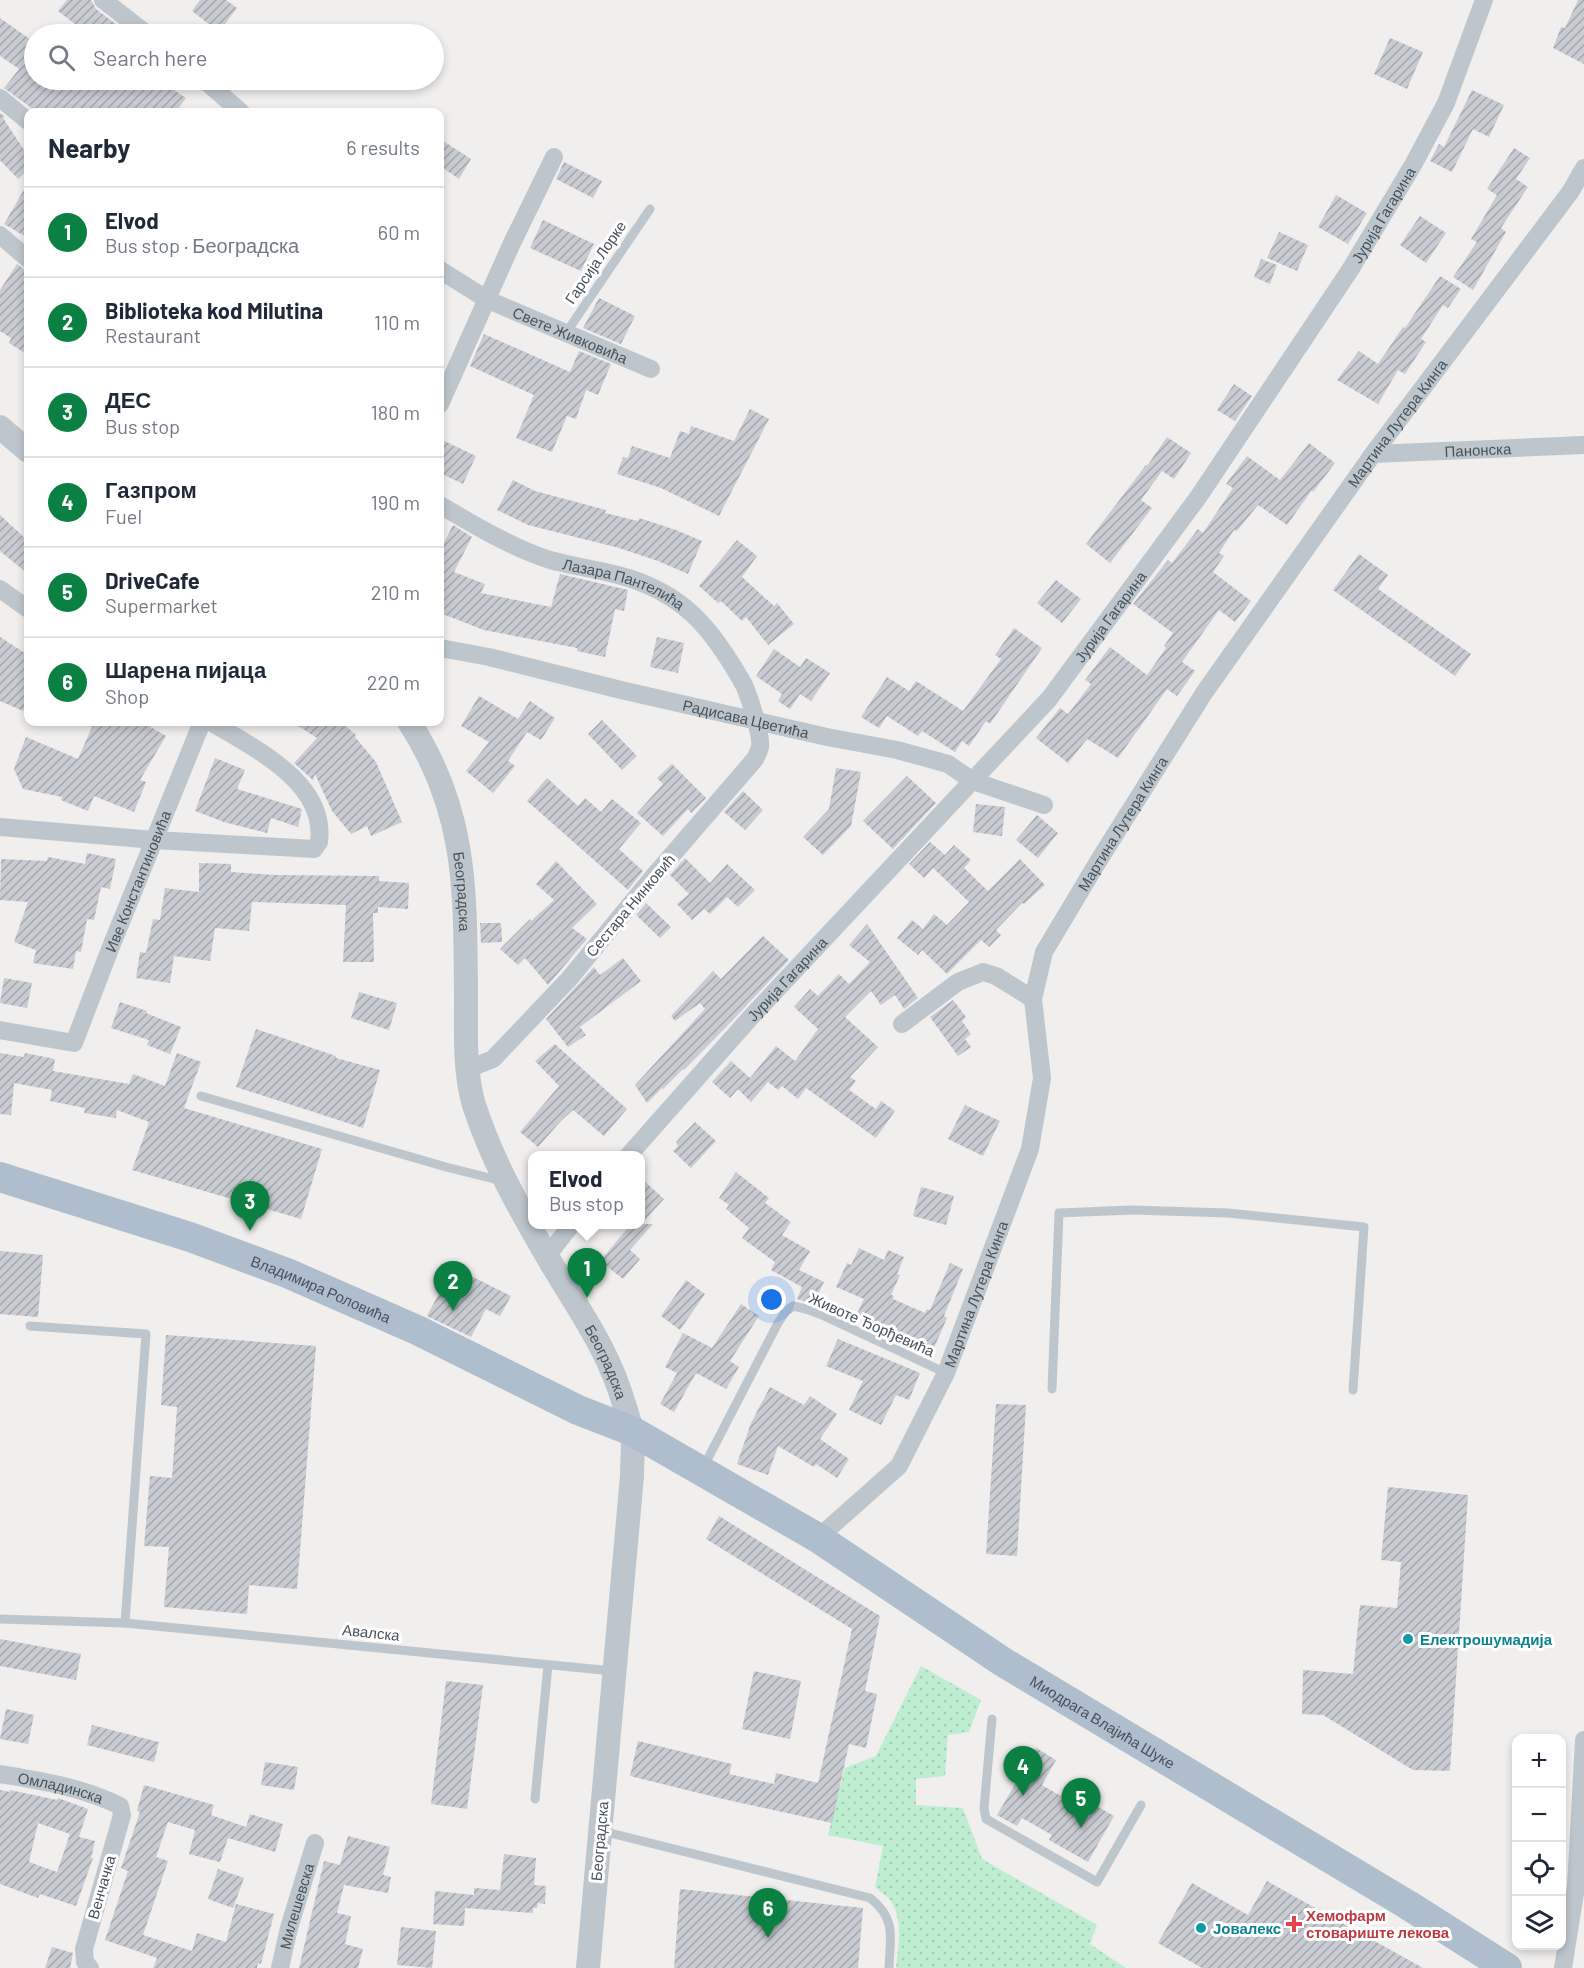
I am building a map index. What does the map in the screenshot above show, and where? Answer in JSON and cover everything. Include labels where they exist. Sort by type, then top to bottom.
[{"type":"main road","name":"Владимира Роловића","points":[[0,1177],[190,1237],[287,1273],[417,1330],[578,1410],[632,1431]]},
{"type":"main road","name":"Миодрага Влајића Шуке","points":[[632,1431],[818,1538],[1003,1662],[1400,1900],[1507,1968]]},
{"type":"street","points":[[103,0],[134,24]]},
{"type":"street","name":"Јурија Гагарина","points":[[632,1151],[751,1017],[1049,699],[1193,506],[1350,270],[1413,165],[1446,103],[1485,0]]},
{"type":"street","points":[[216,90],[236,108]]},
{"type":"street","points":[[0,98],[24,118]]},
{"type":"street","points":[[444,395],[512,243],[554,157]]},
{"type":"street","name":"Мартина Лутера Кинга","points":[[818,1538],[899,1466],[945,1373],[1030,1149],[1042,1078],[1033,999],[1044,952],[1204,693],[1373,454],[1570,191],[1584,168]]},
{"type":"street","points":[[0,235],[24,256]]},
{"type":"street","name":"Свете Живковића","points":[[444,272],[488,300],[651,369]]},
{"type":"street","points":[[0,427],[24,448]]},
{"type":"street","name":"Панонска","points":[[1373,454],[1584,446]]},
{"type":"street","name":"Лазара Пантелића","points":[[444,507],[521,548],[550,560],[617,574],[642,582],[684,605],[705,627],[728,659],[747,692],[754,720]]},
{"type":"street","points":[[0,590],[24,606]]},
{"type":"street","name":"Радисава Цветића","points":[[444,649],[489,657],[827,737],[897,750],[948,764],[973,781],[1044,805]]},
{"type":"street","name":"Сестара Нинковић","points":[[468,1069],[493,1059],[569,979],[653,877],[740,779],[755,759],[760,747],[760,735],[754,720]]},
{"type":"street","name":"Иве Константиновића","points":[[0,1030],[74,1043],[200,726]]},
{"type":"street","points":[[0,827],[155,840],[314,849],[319,842],[319,822],[297,780],[272,759],[218,726]]},
{"type":"street","name":"Београдска","points":[[412,726],[434,762],[456,830],[460,852],[465,908],[468,1069],[473,1102],[483,1132],[528,1221]]},
{"type":"street","points":[[902,1024],[958,982],[983,972],[996,976],[1033,999]]},
{"type":"street","name":"Београдска","points":[[532,1229],[607,1356],[617,1379],[632,1431],[632,1476],[588,1968]]},
{"type":"street","points":[[547,1256],[568,1229]]},
{"type":"street","points":[[1563,1968],[1576,1887],[1584,1740]]},
{"type":"street","name":"Омладинска","points":[[0,1774],[61,1784],[107,1799],[120,1806]]},
{"type":"street","name":"Венчачка","points":[[90,1968],[85,1962],[84,1949],[122,1815],[120,1806]]},
{"type":"street","name":"Милешевска","points":[[279,1968],[315,1843]]},
{"type":"lane","name":"Гарсија Лорке","points":[[566,333],[650,209]]},
{"type":"lane","points":[[201,1096],[446,1167],[507,1182]]},
{"type":"lane","points":[[1052,1389],[1059,1213],[1132,1210],[1228,1213],[1364,1227],[1353,1390]]},
{"type":"lane","name":"Животе Ђорђевића","points":[[701,1471],[778,1323],[786,1311],[793,1306],[806,1309],[945,1373]]},
{"type":"lane","points":[[30,1326],[146,1334],[125,1623]]},
{"type":"lane","name":"Авалска","points":[[0,1619],[125,1623],[614,1671]]},
{"type":"lane","points":[[536,1799],[548,1665]]},
{"type":"lane","points":[[992,1719],[984,1815],[987,1819],[1096,1882],[1141,1805]]},
{"type":"lane","points":[[599,1830],[870,1898],[884,1911],[891,1927],[889,1968]]},
{"type":"green space","points":[[921,1666],[981,1700],[969,1732],[948,1735],[945,1776],[916,1779],[916,1805],[963,1808],[982,1859],[1097,1925],[1090,1944],[1126,1968],[896,1968],[899,1933],[897,1916],[890,1900],[875,1887],[883,1846],[828,1835],[845,1768],[876,1756]]},
{"type":"building","points":[[67,0],[91,0],[96,9],[116,24],[75,24],[58,11]]},
{"type":"building","points":[[200,0],[226,0],[237,8],[225,24],[209,24],[192,11]]},
{"type":"building","points":[[1578,0],[1584,0],[1584,64],[1553,48],[1561,27],[1565,28]]},
{"type":"building","points":[[0,18],[24,35],[24,90],[174,90],[186,98],[179,108],[32,108],[4,88],[19,69],[0,56]]},
{"type":"building","points":[[1390,38],[1423,52],[1407,89],[1374,74]]},
{"type":"building","points":[[1472,90],[1504,105],[1489,137],[1473,129],[1452,172],[1430,161],[1439,144],[1444,147]]},
{"type":"building","points":[[0,113],[5,117],[3,118],[24,150],[24,173],[18,179],[0,160]]},
{"type":"building","points":[[444,142],[471,159],[459,179],[444,169]]},
{"type":"building","points":[[1514,148],[1530,158],[1516,179],[1528,187],[1501,228],[1506,232],[1473,290],[1453,277],[1477,242],[1471,239],[1497,195],[1487,189]]},
{"type":"building","points":[[564,162],[602,181],[593,198],[556,179]]},
{"type":"building","points":[[24,190],[24,236],[4,224]]},
{"type":"building","points":[[1336,195],[1367,213],[1348,244],[1318,227]]},
{"type":"building","points":[[1420,216],[1446,233],[1426,263],[1400,245]]},
{"type":"building","points":[[543,220],[594,244],[581,271],[530,248]]},
{"type":"building","points":[[1279,232],[1308,245],[1297,271],[1267,258]]},
{"type":"building","points":[[1261,259],[1277,265],[1270,284],[1254,277]]},
{"type":"building","points":[[17,264],[24,269],[24,352],[9,343],[11,338],[0,331],[0,290]]},
{"type":"building","points":[[1440,276],[1461,289],[1448,308],[1443,305],[1421,339],[1426,342],[1405,374],[1398,370],[1378,404],[1337,380],[1359,351],[1378,364]]},
{"type":"building","points":[[599,298],[635,316],[621,344],[583,328]]},
{"type":"building","points":[[484,334],[570,372],[579,351],[611,364],[598,395],[586,390],[576,419],[567,416],[552,452],[516,438],[534,395],[470,366]]},
{"type":"building","points":[[1234,384],[1252,396],[1235,421],[1217,410]]},
{"type":"building","points":[[750,409],[769,419],[719,516],[661,488],[617,474],[623,457],[628,458],[632,446],[670,458],[680,431],[689,434],[691,426],[734,441]]},
{"type":"building","points":[[1167,437],[1191,453],[1174,479],[1162,471],[1141,500],[1152,508],[1110,563],[1086,544]]},
{"type":"building","points":[[444,441],[476,456],[463,484],[444,475]]},
{"type":"building","points":[[1309,443],[1335,463],[1287,525],[1258,505],[1237,531],[1234,530],[1219,553],[1224,556],[1213,572],[1251,601],[1235,622],[1219,610],[1182,662],[1195,671],[1177,696],[1167,689],[1118,758],[1087,739],[1068,763],[1036,738],[1060,708],[1068,714],[1091,684],[1085,680],[1110,647],[1147,675],[1166,648],[1164,646],[1173,633],[1133,604],[1168,560],[1172,563],[1198,529],[1203,533],[1233,488],[1226,484],[1247,456],[1280,480]]},
{"type":"building","points":[[513,480],[535,491],[606,510],[605,513],[638,521],[639,518],[702,541],[688,574],[619,548],[528,525],[497,510]]},
{"type":"building","points":[[0,515],[24,537],[24,571],[0,551]]},
{"type":"building","points":[[453,525],[472,537],[454,572],[485,584],[481,593],[551,607],[560,574],[628,590],[624,611],[615,609],[605,657],[577,651],[577,648],[484,630],[444,615],[444,543]]},
{"type":"building","points":[[737,540],[757,556],[742,577],[774,606],[777,603],[794,624],[768,645],[746,617],[742,621],[721,601],[718,603],[699,586]]},
{"type":"building","points":[[1359,554],[1388,575],[1378,589],[1471,654],[1455,676],[1333,590]]},
{"type":"building","points":[[1056,580],[1081,599],[1062,623],[1037,603]]},
{"type":"building","points":[[1014,628],[1042,648],[990,724],[986,721],[969,746],[962,741],[955,752],[922,731],[918,736],[887,716],[879,728],[861,717],[887,677],[909,691],[916,681],[963,711],[1001,659],[995,655]]},
{"type":"building","points":[[0,637],[24,652],[24,709],[23,711],[0,701]]},
{"type":"building","points":[[657,637],[684,643],[678,673],[650,667]]},
{"type":"building","points":[[774,649],[800,667],[806,658],[830,673],[811,701],[800,694],[790,709],[778,701],[782,694],[756,676]]},
{"type":"building","points":[[479,696],[518,719],[530,701],[555,718],[541,740],[527,732],[508,761],[515,766],[493,793],[466,771],[489,742],[461,726]]},
{"type":"building","points":[[602,720],[637,756],[622,770],[588,734]]},
{"type":"building","points":[[92,726],[149,726],[166,736],[140,780],[146,782],[134,812],[94,796],[88,811],[61,800],[62,797],[23,789],[14,769],[26,737],[78,759]]},
{"type":"building","points":[[298,726],[346,726],[356,735],[355,737],[376,762],[402,822],[371,836],[367,826],[351,834],[332,811],[315,774],[313,780],[294,763],[317,738]]},
{"type":"building","points":[[215,758],[245,770],[237,789],[302,809],[298,827],[271,818],[267,833],[224,822],[195,811]]},
{"type":"building","points":[[672,764],[706,798],[691,813],[688,809],[663,836],[637,813],[663,784],[657,778]]},
{"type":"building","points":[[836,768],[861,772],[851,826],[823,855],[803,837],[829,809]]},
{"type":"building","points":[[907,776],[936,803],[893,849],[863,821]]},
{"type":"building","points":[[547,778],[578,806],[585,798],[601,812],[612,799],[641,823],[619,849],[643,871],[628,890],[527,801]]},
{"type":"building","points":[[743,791],[763,810],[745,830],[724,812]]},
{"type":"building","points":[[976,804],[1005,807],[1002,836],[973,832]]},
{"type":"building","points":[[1037,815],[1058,833],[1038,858],[1016,840]]},
{"type":"building","points":[[930,842],[945,855],[954,845],[971,860],[964,868],[988,891],[1020,859],[1045,885],[1024,904],[1022,903],[996,930],[1001,935],[989,947],[981,940],[947,974],[922,950],[918,955],[897,938],[912,920],[923,929],[934,914],[947,925],[969,902],[933,868],[924,878],[909,864]]},
{"type":"building","points":[[87,853],[116,859],[110,889],[101,887],[94,920],[87,919],[81,952],[76,951],[73,969],[33,963],[36,950],[14,942],[28,902],[0,900],[1,859],[47,861],[48,857],[85,864]]},
{"type":"building","points":[[685,858],[710,883],[727,864],[755,890],[738,907],[727,897],[710,914],[704,909],[692,920],[677,904],[689,894],[670,875]]},
{"type":"building","points":[[556,861],[597,904],[572,928],[587,939],[548,985],[525,958],[518,965],[500,949],[530,919],[531,921],[554,900],[536,884]]},
{"type":"building","points":[[199,863],[231,864],[231,872],[275,875],[379,876],[379,881],[409,883],[408,909],[378,907],[378,913],[373,913],[374,962],[343,962],[346,905],[252,902],[249,931],[215,928],[210,961],[174,956],[170,983],[136,978],[140,952],[146,953],[153,919],[160,920],[165,888],[199,892]]},
{"type":"building","points":[[646,903],[671,927],[660,938],[636,915]]},
{"type":"building","points":[[480,923],[501,923],[502,942],[481,943]]},
{"type":"building","points":[[867,924],[918,998],[904,1009],[895,995],[881,1005],[871,991],[845,1017],[878,1047],[850,1077],[856,1081],[849,1090],[876,1109],[881,1101],[895,1111],[876,1138],[806,1088],[798,1099],[782,1086],[778,1090],[768,1082],[751,1102],[738,1089],[730,1098],[712,1082],[731,1061],[750,1078],[776,1046],[795,1061],[818,1029],[794,1007],[810,989],[818,996],[839,974],[849,984],[870,962],[849,945]]},
{"type":"building","points":[[763,936],[789,960],[684,1070],[647,1103],[635,1085],[705,1009],[700,1003],[675,1021],[671,1016],[713,971],[721,979]]},
{"type":"building","points":[[623,958],[641,981],[580,1027],[586,1035],[568,1047],[546,1019],[594,967],[600,975]]},
{"type":"building","points":[[4,978],[32,983],[27,1008],[0,1003]]},
{"type":"building","points":[[359,992],[397,1003],[389,1030],[351,1018]]},
{"type":"building","points":[[953,1000],[966,1017],[962,1021],[971,1034],[965,1039],[971,1047],[958,1056],[930,1017]]},
{"type":"building","points":[[120,1002],[147,1011],[146,1013],[181,1027],[170,1054],[147,1045],[149,1040],[111,1028]]},
{"type":"building","points":[[256,1029],[336,1056],[336,1058],[380,1070],[363,1128],[236,1087]]},
{"type":"building","points":[[555,1044],[627,1109],[604,1136],[573,1110],[538,1147],[520,1132],[559,1086],[535,1061]]},
{"type":"building","points":[[0,1053],[24,1057],[25,1053],[55,1059],[53,1071],[129,1084],[133,1074],[165,1086],[177,1053],[201,1062],[184,1108],[322,1149],[301,1219],[132,1170],[149,1122],[117,1110],[116,1118],[84,1113],[85,1108],[50,1101],[52,1090],[14,1083],[11,1115],[0,1114]]},
{"type":"building","points":[[965,1105],[1000,1121],[983,1156],[948,1139]]},
{"type":"building","points":[[695,1122],[716,1141],[691,1168],[673,1151],[678,1146],[676,1142]]},
{"type":"building","points":[[736,1172],[769,1198],[765,1203],[791,1222],[782,1235],[810,1251],[799,1270],[824,1282],[813,1304],[797,1299],[802,1287],[771,1270],[775,1262],[742,1238],[749,1228],[726,1209],[729,1205],[719,1198]]},
{"type":"building","points":[[645,1182],[664,1199],[645,1220]]},
{"type":"building","points":[[921,1187],[954,1196],[946,1225],[913,1216]]},
{"type":"building","points":[[645,1224],[653,1224],[630,1250],[640,1259],[623,1279],[600,1261],[627,1229],[645,1229]]},
{"type":"building","points":[[859,1248],[884,1260],[888,1250],[904,1257],[897,1274],[900,1275],[891,1295],[894,1296],[893,1299],[925,1313],[927,1309],[930,1310],[950,1263],[963,1269],[944,1316],[947,1318],[934,1348],[931,1347],[929,1351],[856,1316],[864,1299],[836,1287],[847,1263],[851,1265]]},
{"type":"building","points":[[0,1251],[43,1255],[38,1317],[0,1314]]},
{"type":"building","points":[[453,1267],[511,1296],[500,1316],[486,1309],[471,1337],[427,1316]]},
{"type":"building","points":[[686,1280],[705,1294],[680,1330],[661,1316]]},
{"type":"building","points":[[741,1304],[759,1316],[730,1361],[739,1367],[726,1389],[696,1373],[674,1412],[660,1404],[677,1373],[665,1367],[683,1333],[712,1348]]},
{"type":"building","points":[[166,1335],[316,1346],[297,1589],[249,1585],[247,1614],[164,1607],[169,1547],[144,1546],[150,1476],[172,1478],[177,1407],[161,1405]]},
{"type":"building","points":[[838,1339],[920,1373],[909,1400],[896,1395],[881,1425],[849,1410],[863,1381],[826,1366]]},
{"type":"building","points":[[770,1387],[804,1405],[810,1396],[837,1414],[820,1439],[849,1459],[837,1478],[816,1464],[814,1467],[778,1446],[768,1475],[737,1464],[751,1423]]},
{"type":"building","points":[[996,1404],[1026,1405],[1017,1556],[986,1554]]},
{"type":"building","name":"Електрошумадија","points":[[1388,1487],[1468,1495],[1450,1771],[1413,1770],[1323,1715],[1302,1714],[1303,1670],[1353,1674],[1360,1605],[1397,1608],[1401,1562],[1381,1560]]},
{"type":"building","points":[[719,1516],[880,1616],[865,1691],[877,1694],[866,1748],[849,1744],[832,1823],[630,1776],[638,1741],[732,1764],[729,1774],[774,1784],[776,1773],[818,1783],[852,1629],[706,1539]]},
{"type":"building","points":[[0,1639],[81,1654],[76,1680],[0,1666]]},
{"type":"building","points":[[754,1671],[801,1681],[790,1739],[742,1729]]},
{"type":"building","points":[[446,1681],[483,1685],[467,1809],[431,1804]]},
{"type":"building","points":[[6,1709],[34,1715],[28,1744],[0,1739]]},
{"type":"building","points":[[92,1725],[159,1742],[154,1762],[87,1745]]},
{"type":"building","points":[[1036,1748],[1056,1760],[1042,1785],[1071,1802],[1076,1794],[1114,1816],[1088,1862],[1049,1840],[1052,1835],[1022,1818],[1017,1826],[997,1815]]},
{"type":"building","points":[[265,1762],[298,1767],[294,1790],[261,1785]]},
{"type":"building","points":[[144,1785],[214,1805],[211,1815],[246,1827],[250,1814],[283,1824],[275,1852],[228,1838],[220,1862],[189,1854],[195,1830],[168,1822],[156,1857],[168,1861],[143,1935],[192,1951],[197,1933],[226,1942],[236,1904],[274,1914],[261,1964],[258,1963],[257,1968],[153,1968],[157,1958],[105,1940],[128,1871],[121,1868],[140,1812],[137,1811]]},
{"type":"building","points":[[0,1790],[57,1800],[58,1798],[88,1809],[79,1837],[95,1841],[91,1858],[93,1858],[76,1906],[40,1894],[38,1898],[0,1884]],"holes":[[[38,1823],[70,1834],[57,1872],[29,1862]]]},
{"type":"building","points":[[348,1836],[390,1847],[383,1875],[391,1877],[388,1893],[344,1885],[337,1913],[351,1916],[345,1944],[363,1949],[358,1968],[299,1968],[324,1861],[340,1865]]},
{"type":"building","points":[[504,1854],[536,1858],[534,1885],[546,1886],[545,1904],[538,1903],[537,1908],[533,1908],[533,1913],[465,1908],[464,1926],[433,1924],[435,1891],[474,1895],[474,1888],[500,1890]]},
{"type":"building","points":[[218,1869],[244,1878],[233,1908],[208,1899]]},
{"type":"building","name":"Хемофарм стовариште лекова","points":[[1267,1881],[1423,1968],[1202,1968],[1158,1943],[1192,1883],[1248,1915]]},
{"type":"building","points":[[680,1889],[863,1908],[858,1968],[674,1968]]},
{"type":"building","points":[[401,1927],[436,1931],[432,1968],[397,1965]]},
{"type":"building","points":[[52,1947],[73,1953],[70,1968],[45,1968]]},
{"type":"place","name":"ДЕС","points":[[250,1231]]},
{"type":"place","name":"Elvod","points":[[587,1298]]},
{"type":"place","name":"Biblioteka kod Milutina","points":[[453,1311]]},
{"type":"place","name":"Електрошумадија","points":[[1408,1639]]},
{"type":"place","name":"Газпром","points":[[1023,1796]]},
{"type":"place","name":"DriveCafe","points":[[1081,1828]]},
{"type":"place","name":"Хемофарм стовариште лекова","points":[[1294,1924]]},
{"type":"place","name":"Јовалекс","points":[[1201,1928]]},
{"type":"place","name":"Шарена пијаца","points":[[768,1938]]}]
